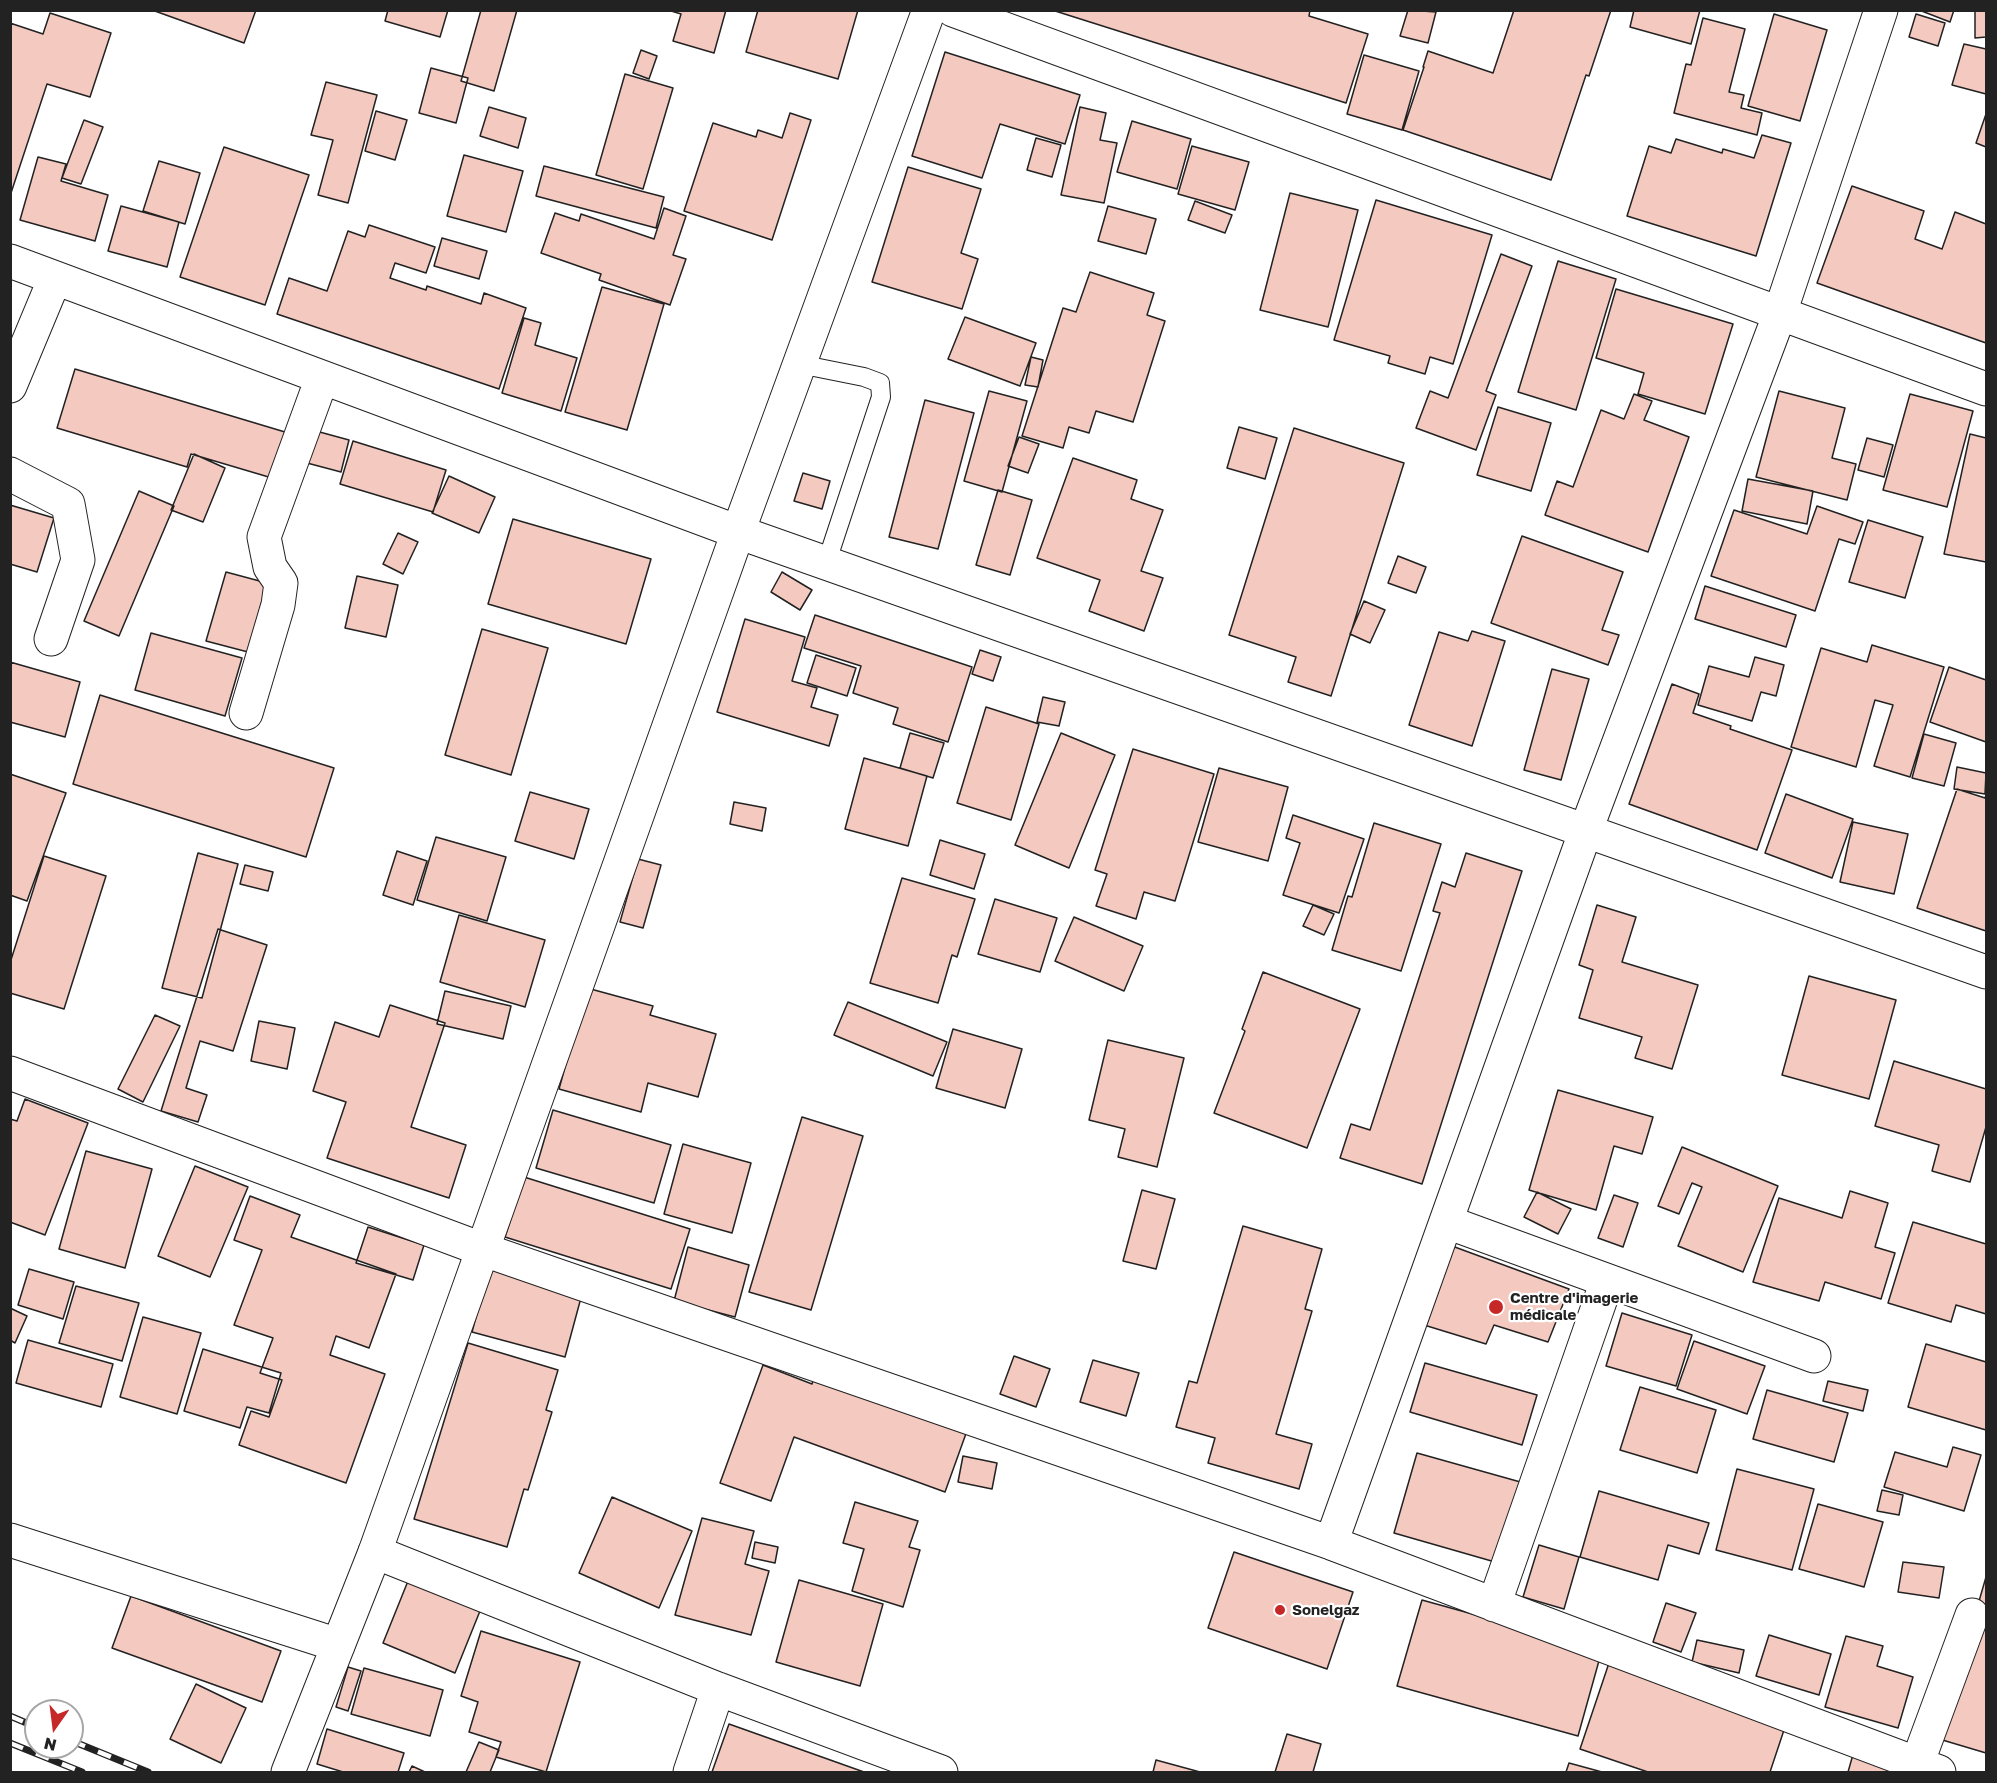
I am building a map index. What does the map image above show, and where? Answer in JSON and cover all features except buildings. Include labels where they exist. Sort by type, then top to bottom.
[{"type":"street","points":[[288,1773],[375,1552],[738,532],[929,10]]},
{"type":"street","points":[[953,10],[1986,389]]},
{"type":"street","points":[[1331,1543],[1586,830],[1780,313],[1881,10]]},
{"type":"street","points":[[10,261],[826,564],[1986,972]]},
{"type":"street","points":[[10,386],[55,278]]},
{"type":"street","points":[[246,713],[278,605],[281,583],[270,567],[264,537],[322,378]]},
{"type":"street","points":[[10,474],[68,504],[78,560],[51,639]]},
{"type":"street","points":[[10,1073],[484,1250],[1331,1543],[1928,1768],[1972,1615]]},
{"type":"street","points":[[1447,1222],[1814,1356]]},
{"type":"street","points":[[1494,1605],[1606,1281]]},
{"type":"street","points":[[10,1540],[338,1645]]},
{"type":"street","points":[[375,1552],[718,1689],[941,1773]]},
{"type":"street","points":[[690,1773],[718,1689]]},
{"type":"lane","points":[[799,364],[864,377],[879,383],[881,397],[826,564]]},
{"type":"railway","points":[[10,1716],[24,1722]]},
{"type":"railway","points":[[10,1743],[82,1772]]},
{"type":"railway","points":[[84,1746],[148,1772]]},
{"type":"place","name":"Centre d'imagerie médicale","points":[[1496,1307]]},
{"type":"place","name":"Sonelgaz","points":[[1280,1610]]}]
